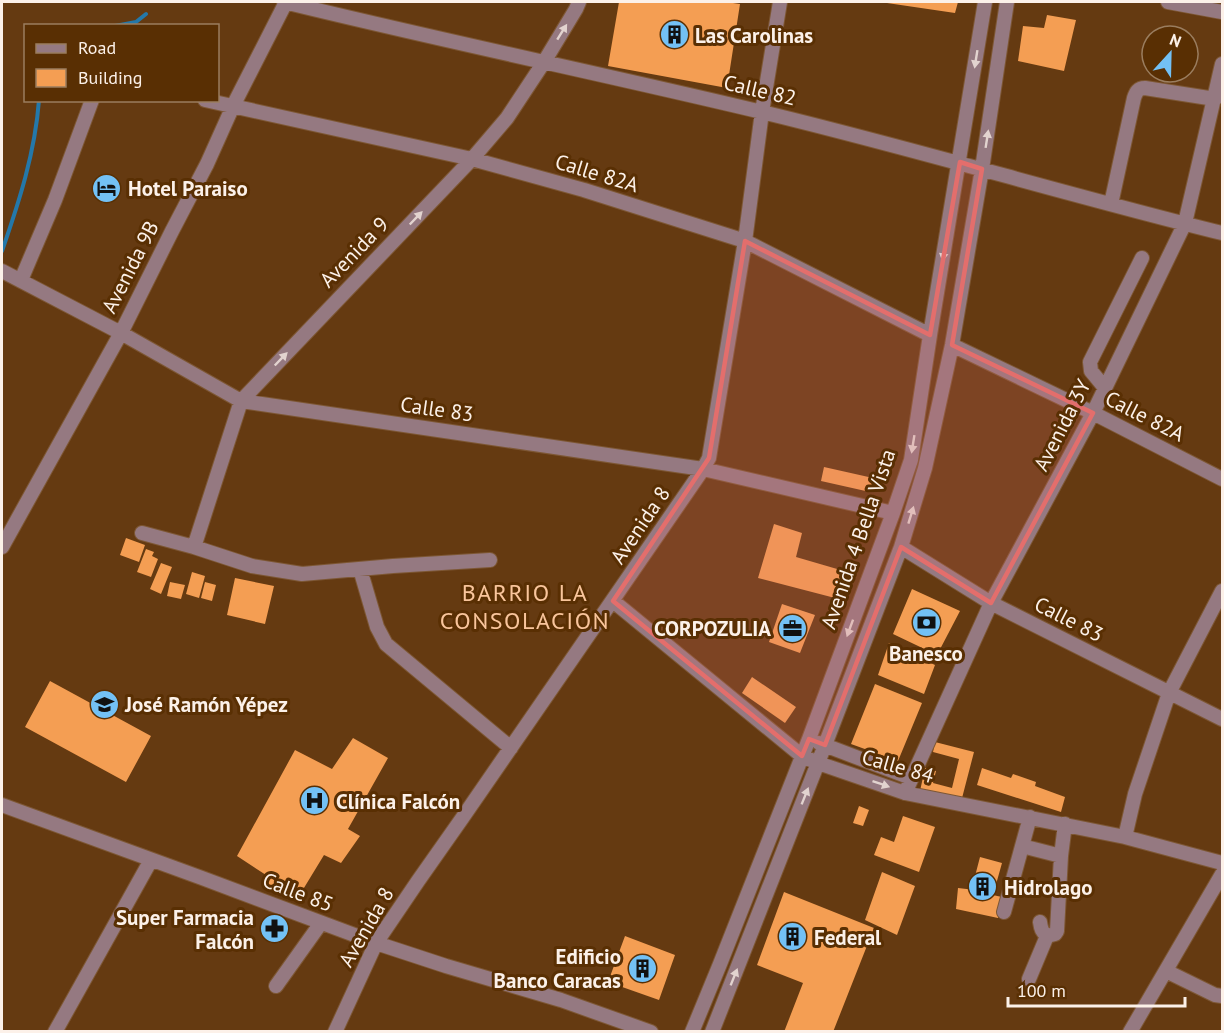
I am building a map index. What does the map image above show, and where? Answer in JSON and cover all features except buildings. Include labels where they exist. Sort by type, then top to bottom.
[{"type":"street","name":"Calle 82","points":[[285,2],[762,112],[1222,232]]},
{"type":"street","name":"Avenida 9B","points":[[2,547],[121,333],[207,164],[285,2]]},
{"type":"street","name":"Avenida 9","points":[[194,547],[241,401],[472,159],[507,118],[544,62],[579,2]]},
{"type":"street","name":"Avenida 8","points":[[334,1032],[376,943],[613,601],[709,458],[745,241],[762,112],[780,2]]},
{"type":"street","name":"Avenida 4 Bella Vista","points":[[692,1032],[809,739],[911,460],[985,2]]},
{"type":"street","name":"Avenida 4 Bella Vista","points":[[712,1032],[901,547],[925,468],[952,345],[1007,2]]},
{"type":"street","points":[[1168,2],[1222,12]]},
{"type":"street","name":"Avenida 3Y","points":[[905,793],[991,603],[1093,413],[1185,223],[1222,64]]},
{"type":"street","points":[[1111,204],[1136,91],[1145,87],[1215,99]]},
{"type":"street","points":[[21,280],[55,200],[91,102]]},
{"type":"street","name":"Calle 82A","points":[[214,102],[472,159],[584,189],[745,241],[930,335]]},
{"type":"street","points":[[1105,388],[1091,371],[1090,362],[1142,258]]},
{"type":"street","name":"Calle 83","points":[[2,270],[121,333],[241,401],[703,469],[893,513]]},
{"type":"street","name":"Calle 82A","points":[[952,345],[1222,479]]},
{"type":"street","points":[[142,533],[252,566],[302,574],[490,560]]},
{"type":"street","name":"Calle 83","points":[[901,547],[991,603],[1222,719]]},
{"type":"street","points":[[360,569],[377,627],[386,644],[511,748]]},
{"type":"street","points":[[1125,837],[1135,794],[1169,693],[1222,591]]},
{"type":"street","name":"Calle 84","points":[[613,601],[802,756],[818,763],[905,793],[1125,837],[1222,863]]},
{"type":"street","name":"Calle 84","points":[[809,739],[911,778]]},
{"type":"street","name":"Calle 85","points":[[2,805],[376,943],[561,1000],[651,1032]]},
{"type":"street","points":[[1004,912],[1030,817]]},
{"type":"street","points":[[1047,936],[1057,931],[1065,824]]},
{"type":"street","points":[[1022,846],[1061,856]]},
{"type":"street","points":[[55,1032],[151,860]]},
{"type":"street","points":[[1130,1032],[1222,874]]},
{"type":"street","points":[[1040,922],[1041,930],[1047,936]]},
{"type":"street","points":[[276,987],[321,923]]},
{"type":"street","points":[[1029,979],[1047,936]]},
{"type":"street","points":[[1166,971],[1222,996]]},
{"type":"highlighted area","points":[[960,162],[982,169],[952,345],[1093,413],[991,603],[901,547],[825,745],[809,739],[802,756],[613,601],[709,458],[745,241],[930,335]]},
{"type":"waterway","points":[[126,24],[136,22],[146,14]]},
{"type":"waterway","points":[[2,251],[30,158],[39,102]]},
{"type":"place","name":"Las Carolinas","points":[[674,35]]},
{"type":"place","name":"Hotel Paraiso","points":[[107,188]]},
{"type":"place","name":"Banesco","points":[[926,622]]},
{"type":"place","name":"CORPOZULIA","points":[[792,628]]},
{"type":"place","name":"José Ramón Yépez","points":[[104,704]]},
{"type":"place","name":"Clínica Falcón","points":[[315,801]]},
{"type":"place","name":"Hidrolago","points":[[983,887]]},
{"type":"place","name":"Super Farmacia Falcón","points":[[275,929]]},
{"type":"place","name":"Federal","points":[[793,937]]},
{"type":"place","name":"Edificio Banco Caracas","points":[[642,968]]},
{"type":"district","name":"BARRIO LA CONSOLACIÓN","points":[[525,606]]}]
